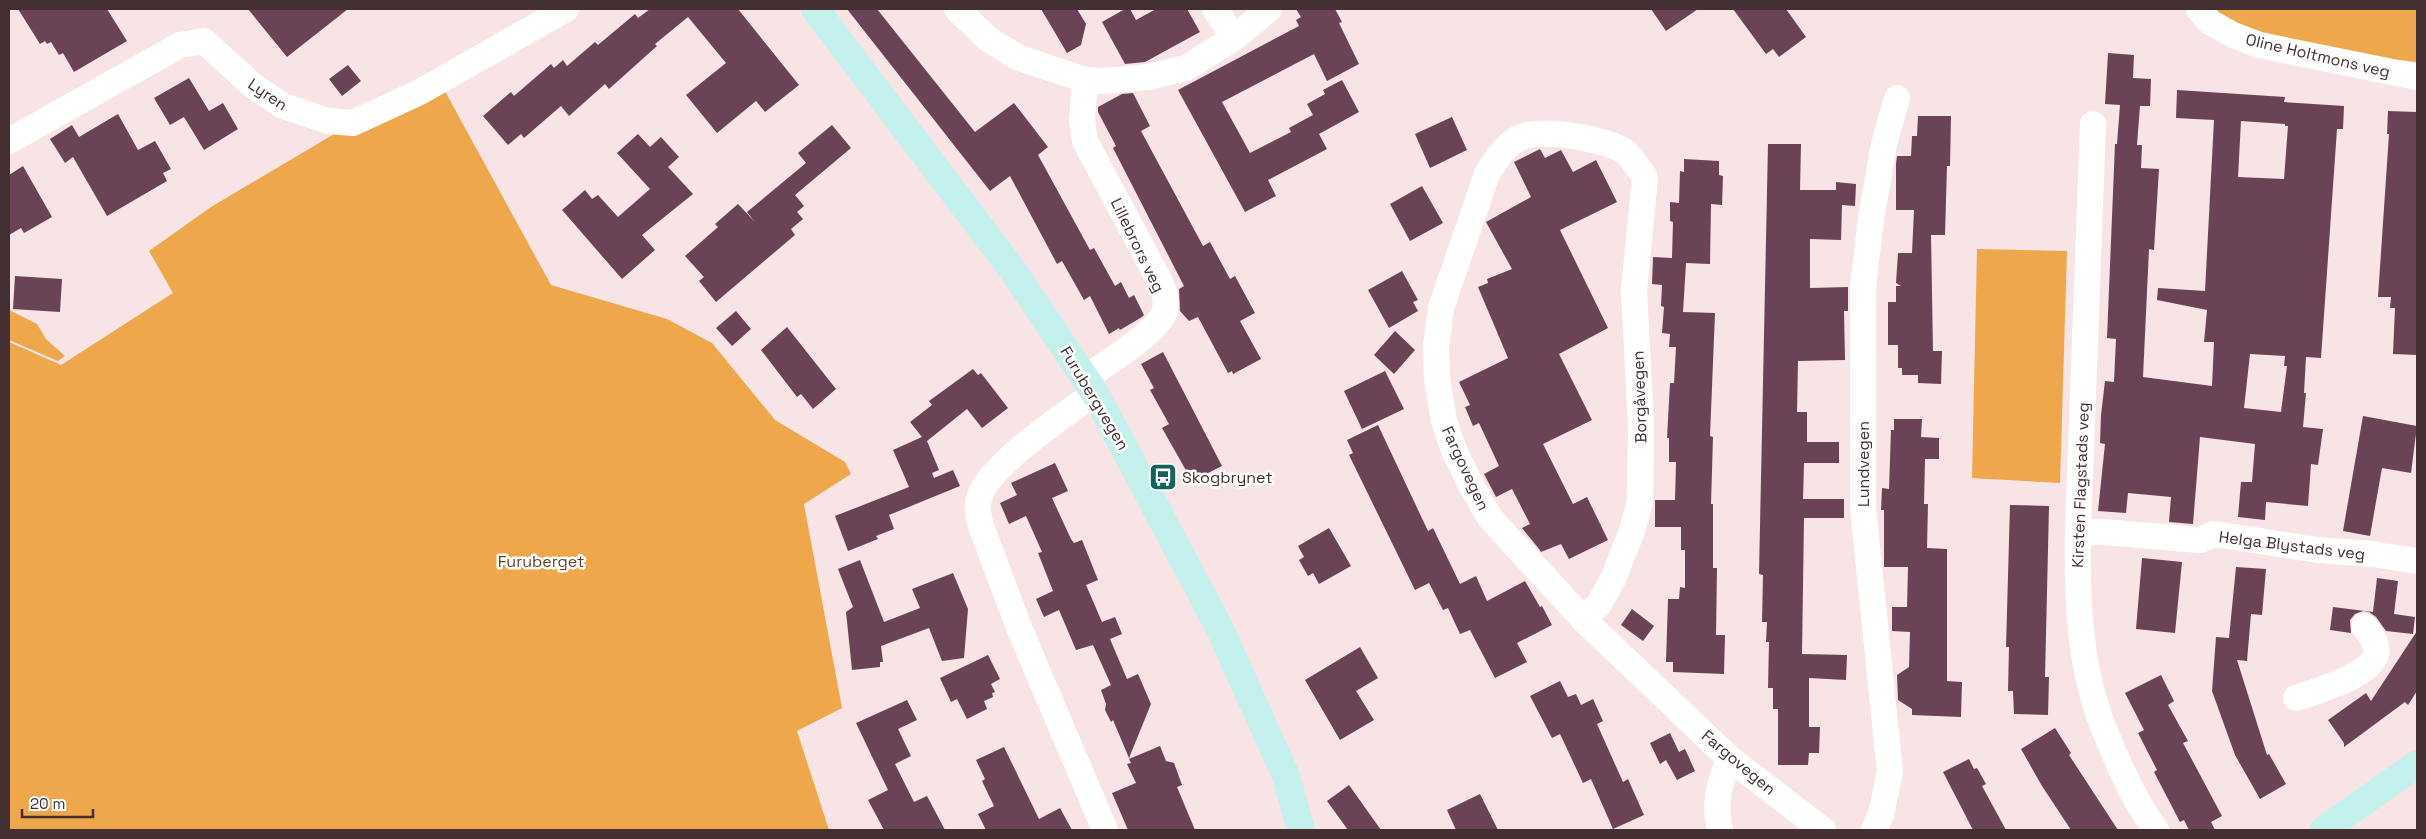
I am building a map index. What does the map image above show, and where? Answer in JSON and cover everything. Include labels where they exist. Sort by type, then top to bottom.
[{"type":"main road","name":"Furubergvegen","points":[[815,9],[1012,268],[1090,386],[1220,630],[1286,776],[1301,830]]},
{"type":"main road","points":[[2324,830],[2417,764]]},
{"type":"street","name":"Lyren","points":[[9,141],[180,44],[204,41],[252,85],[282,106],[328,121],[353,123],[420,92],[566,9]]},
{"type":"street","points":[[957,9],[988,39],[1017,57],[1084,80],[1148,77],[1186,68],[1234,38],[1269,9]]},
{"type":"street","points":[[1215,9],[1234,38]]},
{"type":"street","name":"Oline Holtmons veg","points":[[2199,9],[2210,22],[2233,35],[2260,44],[2342,63],[2417,77]]},
{"type":"street","name":"Lillebrors veg","points":[[1084,80],[1082,120],[1085,141],[1158,276],[1164,292],[1165,310],[1159,321],[1090,386]]},
{"type":"street","name":"Lundvegen","points":[[1874,830],[1881,814],[1890,772],[1863,508],[1864,287],[1871,219],[1884,144],[1897,98]]},
{"type":"street","name":"Kirsten Flagstads veg","points":[[2093,124],[2078,530],[2078,586],[2081,634],[2093,696],[2109,742],[2129,787],[2156,830]]},
{"type":"street","name":"Fargovegen","points":[[1636,165],[1625,152],[1610,144],[1557,134],[1534,134],[1519,138],[1499,155],[1487,174],[1441,308],[1436,346],[1437,379],[1444,421],[1454,450],[1490,518],[1584,620],[1729,758],[1823,830]]},
{"type":"street","name":"Borgåvegen","points":[[1584,620],[1599,604],[1613,579],[1632,531],[1640,501],[1641,425],[1634,291],[1645,178],[1636,165]]},
{"type":"street","points":[[1090,386],[990,477],[980,494],[977,509],[980,526],[1020,630],[1105,830]]},
{"type":"street","name":"Helga Blystads veg","points":[[2078,530],[2200,540],[2214,534],[2318,550],[2372,554],[2417,561]]},
{"type":"street","points":[[2296,698],[2334,685],[2370,664],[2376,654],[2375,643],[2364,626]]},
{"type":"street","points":[[1720,830],[1717,818],[1716,796],[1729,758]]},
{"type":"green space","points":[[2212,9],[2417,9],[2417,62],[2373,57],[2253,30],[2224,20]]},
{"type":"green space","name":"Furuberget","points":[[441,84],[551,285],[667,319],[712,343],[775,420],[845,462],[851,474],[804,504],[842,708],[797,731],[829,830],[9,830],[9,342],[61,365],[173,293],[149,251],[211,207],[351,124]]},
{"type":"green space","points":[[1977,249],[2067,251],[2060,483],[1972,478]]},
{"type":"green space","points":[[9,310],[37,324],[46,339],[65,356],[58,361],[9,340]]},
{"type":"building","points":[[18,9],[107,9],[127,41],[74,72],[63,53],[59,55],[51,42],[47,44],[45,41],[40,44]]},
{"type":"building","points":[[248,9],[348,9],[287,57]]},
{"type":"building","points":[[650,9],[738,9],[799,85],[765,112],[756,101],[717,133],[686,95],[726,63],[688,17],[655,44],[657,46],[609,89],[605,84],[569,116],[561,106],[524,138],[521,134],[508,145],[483,116],[511,92],[514,96],[551,64],[554,68],[563,60],[567,66],[595,42],[598,45],[635,14],[638,18]]},
{"type":"building","points":[[847,9],[877,9],[975,132],[1014,103],[1048,147],[1038,155],[1090,250],[1094,248],[1115,286],[1121,282],[1129,298],[1134,295],[1144,315],[1142,317],[1109,334],[1090,296],[1084,300],[1062,261],[1057,264],[1010,176],[990,191]]},
{"type":"building","points":[[1041,9],[1077,9],[1086,24],[1081,45],[1067,53]]},
{"type":"building","points":[[1125,9],[1130,9],[1136,20],[1156,9],[1187,9],[1200,32],[1145,62],[1125,64],[1102,22]]},
{"type":"building","points":[[1296,9],[1335,9],[1342,22],[1339,23],[1359,64],[1327,81],[1314,54],[1222,102],[1250,153],[1291,132],[1289,128],[1313,115],[1307,104],[1325,94],[1323,90],[1342,80],[1359,112],[1319,134],[1327,149],[1268,180],[1276,196],[1245,212],[1178,90],[1299,26],[1296,20],[1301,17]]},
{"type":"building","points":[[1651,9],[1698,9],[1666,31]]},
{"type":"building","points":[[1733,9],[1786,9],[1806,37],[1779,57],[1773,49],[1766,54]]},
{"type":"building","points":[[2108,53],[2134,55],[2133,78],[2151,79],[2150,106],[2140,106],[2137,145],[2142,145],[2141,168],[2159,169],[2154,250],[2149,249],[2143,377],[2212,386],[2214,342],[2204,342],[2207,310],[2157,300],[2158,288],[2205,291],[2214,120],[2176,118],[2177,90],[2285,97],[2284,102],[2344,106],[2343,129],[2337,129],[2321,358],[2306,357],[2304,393],[2306,393],[2303,427],[2323,429],[2318,465],[2311,464],[2308,506],[2266,502],[2265,520],[2238,517],[2241,482],[2252,482],[2255,444],[2200,437],[2193,524],[2169,522],[2171,497],[2128,493],[2126,513],[2098,511],[2105,444],[2100,443],[2101,415],[2105,381],[2114,382],[2116,339],[2107,338],[2115,144],[2117,144],[2120,105],[2105,104]],"holes":[[[2241,121],[2285,124],[2285,126],[2288,126],[2284,179],[2238,177]],[[2250,354],[2285,356],[2284,366],[2287,366],[2281,412],[2244,408]]]},
{"type":"building","points":[[348,65],[361,81],[342,96],[329,79]]},
{"type":"building","points":[[189,78],[209,111],[223,103],[238,129],[204,150],[184,117],[170,125],[154,98]]},
{"type":"building","points":[[1133,93],[1150,126],[1141,131],[1203,246],[1210,242],[1230,279],[1235,276],[1255,313],[1240,321],[1261,359],[1233,374],[1232,371],[1228,373],[1198,317],[1189,321],[1180,311],[1179,289],[1184,286],[1113,148],[1116,146],[1098,112],[1098,107],[1122,94]]},
{"type":"building","points":[[2388,111],[2417,112],[2417,355],[2393,354],[2395,308],[2390,308],[2391,297],[2378,297],[2389,134],[2387,134]]},
{"type":"building","points":[[118,114],[138,150],[155,141],[171,169],[163,173],[167,181],[107,216],[73,157],[65,163],[50,139],[72,125],[79,137]]},
{"type":"building","points":[[1918,116],[1951,116],[1950,166],[1947,166],[1945,235],[1931,235],[1933,351],[1942,351],[1941,384],[1918,383],[1918,375],[1902,375],[1902,368],[1898,368],[1898,345],[1888,345],[1888,302],[1896,302],[1896,286],[1901,286],[1896,283],[1898,253],[1912,253],[1914,210],[1896,210],[1897,156],[1911,156],[1912,136],[1917,136]]},
{"type":"building","points":[[1452,117],[1467,150],[1430,168],[1415,134]]},
{"type":"building","points":[[832,125],[851,148],[795,195],[804,206],[797,212],[803,219],[791,229],[795,235],[716,302],[699,281],[704,277],[685,256],[718,227],[715,224],[738,204],[754,221],[747,212],[806,163],[798,153]]},
{"type":"building","points":[[638,134],[650,147],[661,137],[679,157],[668,167],[693,194],[642,235],[655,250],[622,279],[562,210],[585,190],[592,199],[598,195],[618,217],[650,189],[617,153]]},
{"type":"building","points":[[1768,144],[1801,144],[1800,190],[1836,190],[1836,182],[1856,184],[1855,206],[1842,205],[1841,240],[1810,239],[1810,288],[1848,287],[1848,311],[1844,311],[1845,360],[1798,361],[1797,412],[1807,412],[1807,442],[1839,442],[1839,463],[1804,463],[1803,499],[1844,499],[1844,518],[1804,518],[1802,654],[1847,655],[1846,680],[1809,678],[1809,727],[1820,727],[1819,753],[1809,753],[1808,765],[1778,765],[1778,709],[1773,709],[1773,688],[1768,688],[1769,642],[1766,642],[1767,622],[1762,622],[1763,575],[1759,574]]},
{"type":"building","points":[[1540,149],[1545,158],[1561,150],[1573,172],[1596,160],[1617,202],[1560,230],[1608,328],[1559,354],[1592,420],[1543,444],[1573,504],[1587,497],[1608,540],[1569,559],[1561,544],[1541,552],[1522,528],[1530,524],[1512,489],[1496,497],[1484,474],[1499,466],[1479,423],[1473,426],[1465,407],[1470,405],[1459,382],[1508,358],[1478,287],[1488,283],[1487,279],[1512,269],[1486,222],[1531,197],[1514,162]]},
{"type":"building","points":[[1684,159],[1719,161],[1719,175],[1723,176],[1722,205],[1711,204],[1710,264],[1686,263],[1683,312],[1715,313],[1710,436],[1713,437],[1711,504],[1713,504],[1713,568],[1717,568],[1716,635],[1725,635],[1724,674],[1673,672],[1673,662],[1666,662],[1668,599],[1679,599],[1680,587],[1685,588],[1685,550],[1681,550],[1681,527],[1655,527],[1655,500],[1675,500],[1676,462],[1669,462],[1669,438],[1667,438],[1670,383],[1674,383],[1676,347],[1669,347],[1670,334],[1662,333],[1664,307],[1661,306],[1662,285],[1652,284],[1653,257],[1672,258],[1673,222],[1670,221],[1670,202],[1679,203],[1680,171],[1684,172]]},
{"type":"building","points":[[23,166],[52,217],[24,233],[21,228],[9,235],[9,175]]},
{"type":"building","points":[[1422,186],[1443,223],[1410,241],[1390,204]]},
{"type":"building","points":[[1402,271],[1418,300],[1413,302],[1418,311],[1389,328],[1368,290]]},
{"type":"building","points":[[15,276],[62,279],[60,312],[13,309]]},
{"type":"building","points":[[736,311],[751,329],[732,346],[716,328]]},
{"type":"building","points":[[787,327],[836,389],[813,409],[801,394],[797,397],[761,350]]},
{"type":"building","points":[[1395,331],[1415,350],[1394,374],[1374,355]]},
{"type":"building","points":[[1163,352],[1222,466],[1192,481],[1162,428],[1169,424],[1150,390],[1154,388],[1141,364]]},
{"type":"building","points":[[973,369],[978,375],[981,373],[1008,408],[982,428],[967,409],[927,441],[939,470],[932,473],[934,478],[953,470],[960,486],[889,515],[894,529],[876,536],[878,539],[848,551],[835,516],[909,487],[893,450],[922,437],[910,422],[932,405],[929,401]]},
{"type":"building","points":[[1385,371],[1404,409],[1362,429],[1344,391]]},
{"type":"building","points":[[2363,416],[2417,426],[2411,473],[2382,468],[2370,536],[2343,531]]},
{"type":"building","points":[[1894,419],[1922,419],[1921,437],[1939,438],[1939,459],[1925,459],[1924,504],[1928,504],[1927,548],[1947,549],[1947,681],[1962,682],[1961,717],[1912,715],[1912,709],[1898,700],[1897,675],[1909,667],[1910,632],[1892,631],[1892,607],[1907,607],[1908,567],[1884,567],[1884,510],[1881,510],[1882,488],[1889,489],[1891,430],[1894,430]]},
{"type":"building","points":[[1378,425],[1428,531],[1433,528],[1460,584],[1476,576],[1487,601],[1525,581],[1540,607],[1542,606],[1552,625],[1517,643],[1527,662],[1495,678],[1470,630],[1460,634],[1448,608],[1443,610],[1429,583],[1415,590],[1349,455],[1353,453],[1347,440]]},
{"type":"building","points":[[1055,463],[1068,491],[1052,498],[1071,539],[1074,543],[1082,540],[1098,580],[1086,585],[1102,622],[1115,617],[1122,634],[1110,639],[1127,679],[1138,674],[1151,704],[1129,758],[1113,720],[1111,722],[1105,710],[1106,704],[1101,690],[1111,685],[1093,645],[1076,650],[1059,610],[1044,617],[1036,599],[1053,591],[1038,553],[1042,552],[1026,516],[1009,524],[1000,503],[1017,495],[1011,483]]},
{"type":"building","points":[[2010,505],[2049,506],[2045,677],[2049,677],[2048,715],[2014,714],[2013,691],[2008,691],[2009,647],[2006,647]]},
{"type":"building","points":[[1329,528],[1351,566],[1319,584],[1313,573],[1308,576],[1299,560],[1304,557],[1298,546]]},
{"type":"building","points":[[2142,558],[2182,562],[2175,633],[2136,629]]},
{"type":"building","points":[[860,560],[884,622],[920,608],[912,589],[953,573],[968,609],[964,658],[942,661],[929,628],[881,646],[883,662],[880,662],[880,667],[852,670],[846,612],[853,607],[838,569]]},
{"type":"building","points":[[2236,567],[2266,569],[2262,615],[2251,614],[2247,661],[2237,660],[2267,755],[2269,754],[2286,784],[2260,799],[2235,755],[2212,691],[2216,637],[2229,638]]},
{"type":"building","points":[[2377,578],[2398,581],[2394,614],[2415,617],[2413,634],[2386,631],[2376,617],[2369,612],[2363,611],[2355,614],[2350,620],[2351,633],[2330,630],[2333,607],[2373,612]]},
{"type":"building","points":[[1632,609],[1654,626],[1643,641],[1621,625]]},
{"type":"building","points":[[2417,631],[2417,691],[2408,705],[2405,702],[2344,747],[2344,743],[2328,720],[2366,693],[2371,701]]},
{"type":"building","points":[[1360,647],[1378,678],[1356,691],[1374,720],[1340,740],[1305,680]]},
{"type":"building","points":[[988,655],[1000,679],[991,684],[995,692],[992,693],[993,697],[984,701],[987,709],[967,719],[957,699],[951,702],[940,678]]},
{"type":"building","points":[[2161,675],[2174,701],[2168,705],[2188,741],[2183,743],[2222,816],[2211,822],[2215,830],[2189,830],[2184,820],[2180,822],[2154,772],[2157,770],[2138,733],[2144,730],[2125,693]]},
{"type":"building","points":[[1560,681],[1568,697],[1576,694],[1581,705],[1593,699],[1603,721],[1597,724],[1623,782],[1628,779],[1644,815],[1613,829],[1591,779],[1583,783],[1560,734],[1552,738],[1530,696]]},
{"type":"building","points":[[907,700],[917,720],[898,729],[911,756],[895,764],[914,802],[927,796],[945,830],[884,830],[868,800],[888,790],[856,723]]},
{"type":"building","points":[[2055,728],[2071,753],[2069,755],[2118,830],[2071,830],[2042,786],[2021,749]]},
{"type":"building","points":[[1670,733],[1679,752],[1685,749],[1695,771],[1677,780],[1666,760],[1660,764],[1650,743]]},
{"type":"building","points":[[1160,746],[1166,761],[1174,763],[1182,785],[1177,787],[1195,830],[1128,830],[1112,793],[1136,783],[1127,764],[1131,763],[1129,759]]},
{"type":"building","points":[[1004,747],[1039,819],[1060,808],[1072,830],[986,830],[978,814],[994,806],[982,781],[985,779],[976,760]]},
{"type":"building","points":[[1969,759],[1974,769],[1977,768],[1986,784],[1982,786],[2006,830],[1973,830],[1943,772]]},
{"type":"building","points":[[1349,785],[1381,830],[1348,830],[1327,801]]},
{"type":"building","points":[[1480,794],[1498,830],[1456,830],[1447,810]]},
{"type":"place","name":"Skogbrynet","points":[[1163,477]]}]
